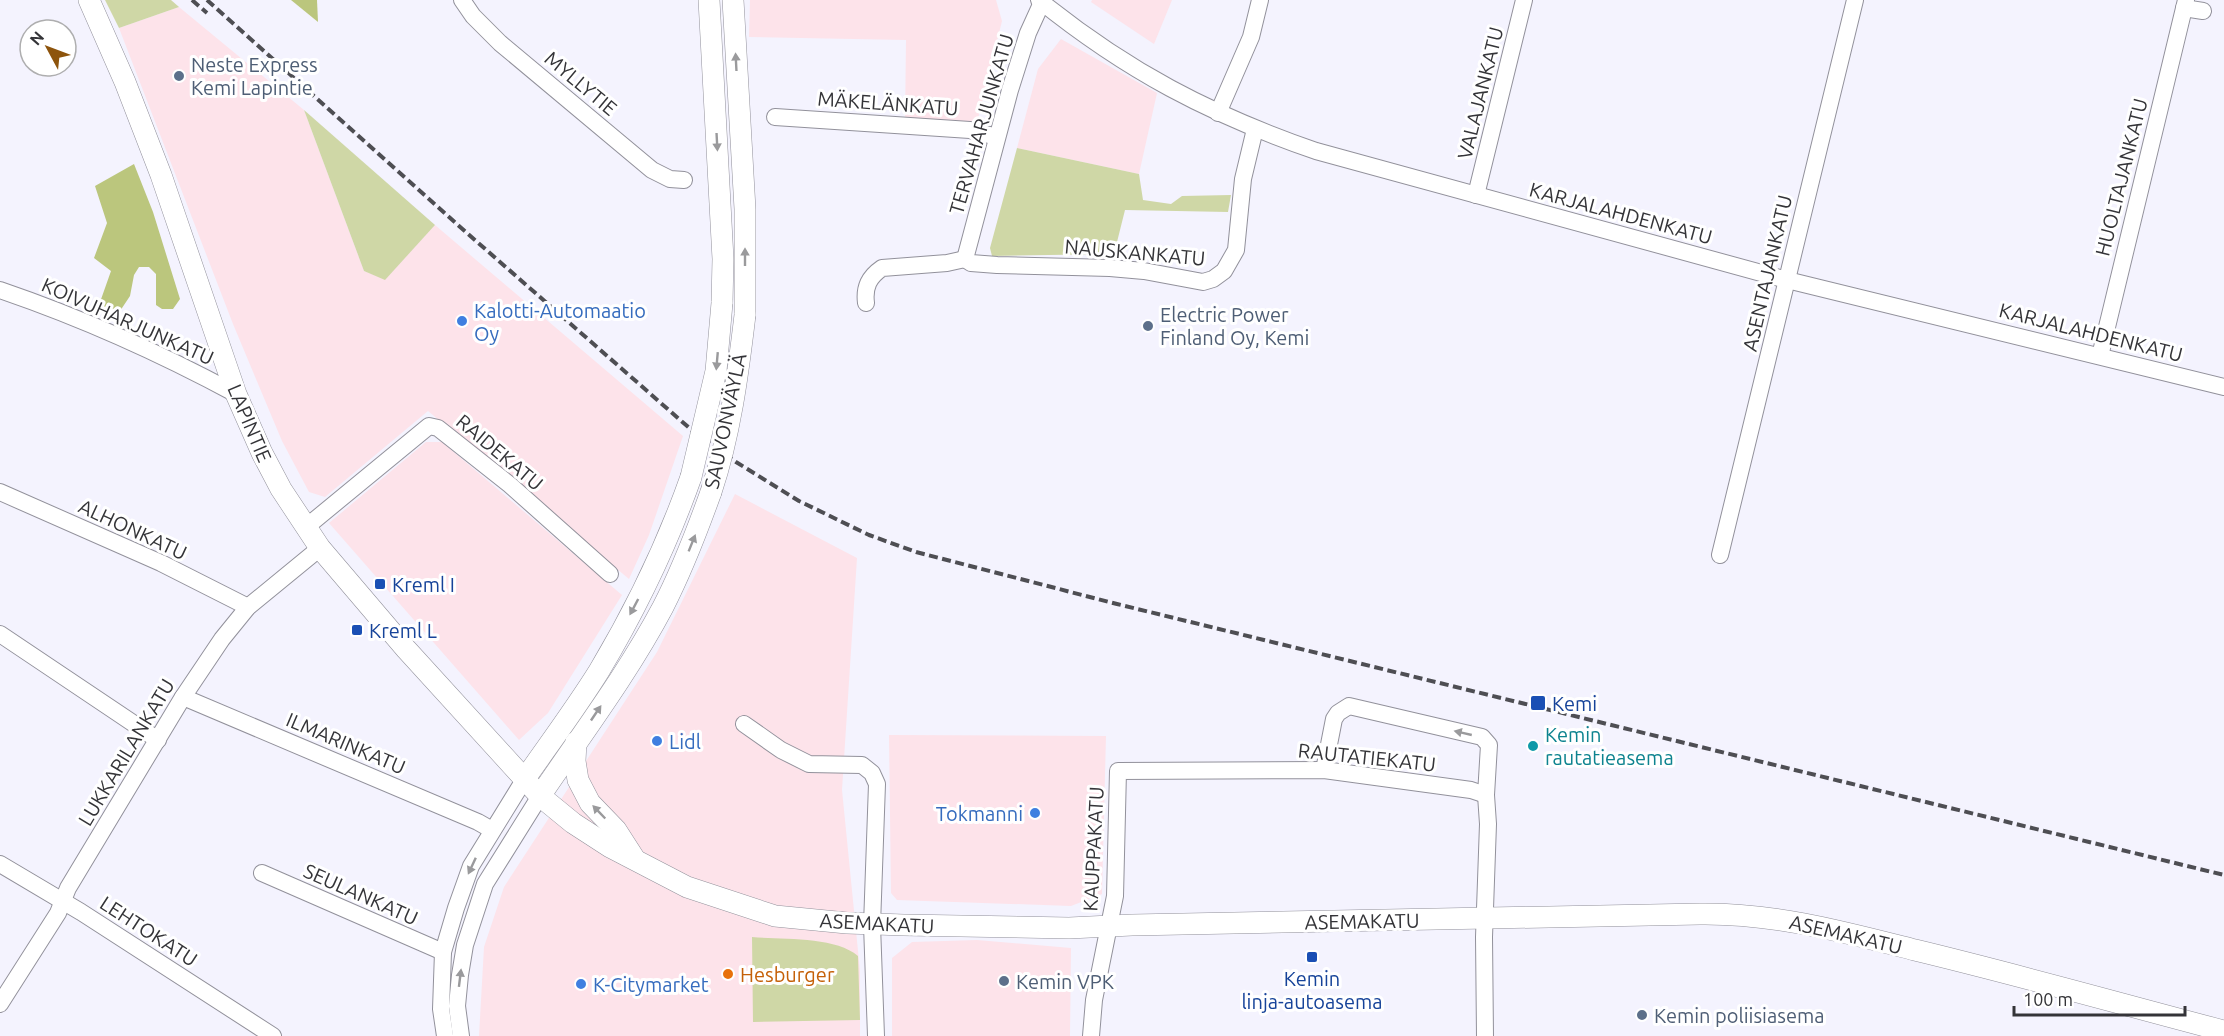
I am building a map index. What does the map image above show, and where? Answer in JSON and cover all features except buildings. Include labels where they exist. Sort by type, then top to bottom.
[{"type":"main road","name":"LAPINTIE","points":[[88,0],[125,82],[161,176],[236,394],[280,489],[320,548],[406,649],[524,780]]},
{"type":"main road","name":"SAUVONVÄYLÄ","points":[[524,780],[598,672],[623,627],[658,561],[691,477],[716,371],[722,303],[723,259],[709,0]]},
{"type":"main road","name":"SAUVONVÄYLÄ","points":[[540,796],[629,664],[663,607],[690,547],[721,463],[737,380],[745,315],[745,209],[733,0]]},
{"type":"main road","points":[[576,742],[575,761],[578,780],[590,803],[616,830],[634,859]]},
{"type":"main road","name":"ASEMAKATU","points":[[524,780],[573,823],[634,859],[687,886],[775,916],[872,925],[1069,928],[1731,913],[1773,917],[1950,958],[2224,1031]]},
{"type":"street","name":"MYLLYTIE","points":[[462,0],[473,16],[500,43],[652,170],[670,179],[684,180]]},
{"type":"street","points":[[1218,113],[1251,37],[1260,0]]},
{"type":"street","name":"VALAJANKATU","points":[[1476,195],[1524,0]]},
{"type":"street","name":"ASENTAJANKATU","points":[[1720,555],[1855,0]]},
{"type":"street","name":"KARJALAHDENKATU","points":[[1043,1],[1066,22],[1138,71],[1218,113],[1255,129],[1349,161],[1787,280],[2224,387]]},
{"type":"street","name":"TERVAHARJUNKATU","points":[[965,259],[997,137],[1028,33],[1043,1]]},
{"type":"street","name":"HUOLTAJANKATU","points":[[2100,356],[2185,4],[2203,11]]},
{"type":"street","name":"MÄKELÄNKATU","points":[[775,117],[969,130],[997,137]]},
{"type":"street","name":"NAUSKANKATU","points":[[965,259],[972,263],[997,266],[1144,270],[1203,282],[1213,279],[1224,271],[1236,250],[1243,179],[1255,129]]},
{"type":"street","points":[[866,303],[865,292],[868,282],[882,268],[947,263],[965,259]]},
{"type":"street","name":"KOIVUHARJUNKATU","points":[[0,290],[42,304],[144,347],[236,394]]},
{"type":"street","name":"RAIDEKATU","points":[[305,528],[429,426],[438,428],[510,485],[610,574]]},
{"type":"street","name":"ALHONKATU","points":[[0,492],[161,563],[248,607]]},
{"type":"street","name":"LUKKARILANKATU","points":[[0,1004],[58,913],[62,900],[183,697],[222,639],[248,607],[320,548]]},
{"type":"street","points":[[0,634],[158,740]]},
{"type":"street","name":"ILMARINKATU","points":[[183,697],[478,822],[492,830]]},
{"type":"street","points":[[1324,770],[1334,719],[1343,708],[1349,706],[1485,740],[1489,745],[1486,795],[1488,824],[1485,1036]]},
{"type":"street","points":[[744,724],[781,750],[809,764],[862,765],[872,773],[877,784],[872,925],[876,1036]]},
{"type":"street","name":"RAUTATIEKATU","points":[[1118,771],[1324,770],[1471,790],[1486,795]]},
{"type":"street","name":"KAUPPAKATU","points":[[1091,1036],[1094,1000],[1115,896],[1118,771]]},
{"type":"street","points":[[446,1036],[441,1009],[443,952],[471,866],[524,780]]},
{"type":"street","points":[[461,1036],[457,1006],[460,975],[465,945],[485,884],[540,796]]},
{"type":"street","name":"LEHTOKATU","points":[[0,864],[62,900],[255,1031],[273,1036]]},
{"type":"street","name":"SEULANKATU","points":[[262,873],[443,952]]},
{"type":"shaded area","points":[[750,0],[996,0],[1002,21],[977,123],[905,121],[906,40],[749,37]]},
{"type":"shaded area","points":[[1092,0],[1172,0],[1154,44],[1091,2]]},
{"type":"shaded area","points":[[179,7],[304,110],[364,271],[385,279],[435,225],[683,436],[649,535],[629,579],[428,411],[325,497],[309,492],[282,441],[233,324],[119,28]]},
{"type":"shaded area","points":[[1061,39],[1157,93],[1139,174],[1017,148],[1038,69]]},
{"type":"shaded area","points":[[426,442],[442,442],[622,595],[548,713],[519,740],[329,523]]},
{"type":"shaded area","points":[[735,494],[857,558],[842,790],[860,971],[860,1036],[479,1036],[484,947],[504,887],[657,652]]},
{"type":"shaded area","points":[[889,735],[1106,736],[1102,894],[1071,906],[897,900],[891,893]]},
{"type":"shaded area","points":[[977,940],[1071,948],[1070,1036],[892,1036],[892,958],[912,942]]},
{"type":"green space","points":[[105,0],[171,0],[179,7],[119,28]]},
{"type":"green space","points":[[291,0],[317,0],[318,22]]},
{"type":"green space","points":[[304,110],[435,225],[385,280],[364,271]]},
{"type":"green space","points":[[1017,148],[1139,174],[1143,200],[1171,204],[1182,196],[1231,195],[1228,212],[1125,210],[1114,254],[992,256],[990,248]]},
{"type":"green space","points":[[134,164],[153,212],[180,299],[173,309],[162,309],[156,305],[156,274],[149,267],[139,267],[134,275],[130,296],[120,311],[99,305],[111,271],[94,258],[107,223],[95,186]]},
{"type":"green space","points":[[752,937],[823,942],[836,945],[858,956],[860,1020],[753,1022]]},
{"type":"railway","points":[[192,0],[207,13]]},
{"type":"railway","points":[[207,0],[695,433],[736,462],[799,501],[869,535],[916,552],[1117,604],[2224,875]]},
{"type":"place","name":"Neste Express Kemi Lapintie","points":[[179,76]]},
{"type":"place","name":"Kalotti-Automaatio Oy","points":[[462,321]]},
{"type":"place","name":"Electric Power Finland Oy, Kemi","points":[[1148,326]]},
{"type":"place","name":"Kreml I","points":[[380,584]]},
{"type":"place","name":"Kreml L","points":[[357,630]]},
{"type":"place","name":"Kemi","points":[[1538,703]]},
{"type":"place","name":"Lidl","points":[[657,741]]},
{"type":"place","name":"Kemin rautatieasema","points":[[1533,746]]},
{"type":"place","name":"Tokmanni","points":[[1035,813]]},
{"type":"place","name":"Kemin linja-autoasema","points":[[1312,957]]},
{"type":"place","name":"Hesburger","points":[[728,974]]},
{"type":"place","name":"Kemin VPK","points":[[1004,981]]},
{"type":"place","name":"K-Citymarket","points":[[581,984]]},
{"type":"place","name":"Kemin poliisiasema","points":[[1642,1015]]}]
